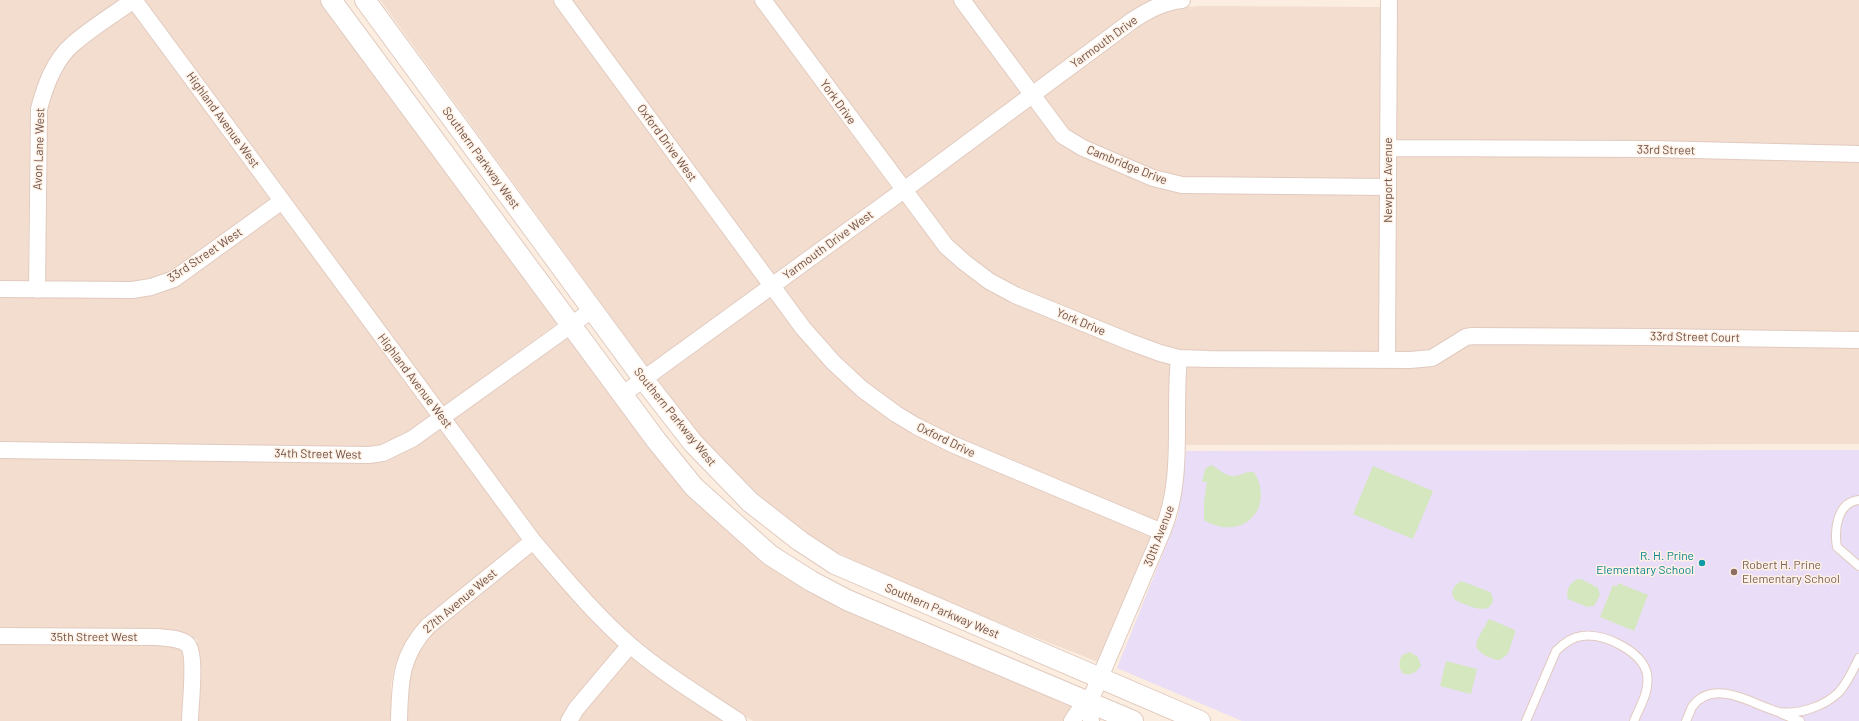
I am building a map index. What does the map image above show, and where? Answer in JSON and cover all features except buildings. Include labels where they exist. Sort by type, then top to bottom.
[{"type":"street","name":"Highland Avenue West","points":[[134,0],[533,541],[574,588],[630,645],[654,664],[738,721]]},
{"type":"street","name":"Avon Lane West","points":[[37,290],[39,109],[43,93],[60,60],[72,44],[134,0]]},
{"type":"street","points":[[332,0],[656,440],[694,486],[770,555],[785,565],[847,600],[1090,712]]},
{"type":"street","name":"Southern Parkway West","points":[[365,0],[644,380],[693,443],[723,476],[750,502],[800,541],[835,564],[1099,679],[1200,721]]},
{"type":"street","name":"Oxford Drive West","points":[[562,0],[772,286]]},
{"type":"street","name":"York Drive","points":[[763,0],[946,246],[989,281],[1016,295],[1130,342],[1179,358],[1388,360],[1432,358],[1466,337],[1531,336]]},
{"type":"street","name":"Cambridge Drive","points":[[962,0],[1063,136],[1083,148],[1166,182],[1200,186],[1388,187]]},
{"type":"street","name":"Yarmouth Drive","points":[[1032,95],[1151,9],[1167,2],[1182,0]]},
{"type":"street","name":"Newport Avenue","points":[[1388,360],[1389,0]]},
{"type":"street","name":"Yarmouth Drive West","points":[[623,394],[1032,95]]},
{"type":"street","name":"33rd Street","points":[[1388,148],[1653,149],[1859,154]]},
{"type":"street","name":"33rd Street West","points":[[0,290],[132,290],[151,287],[174,279],[282,201]]},
{"type":"street","name":"Oxford Drive","points":[[772,286],[803,328],[833,362],[862,389],[896,414],[952,444],[1162,532]]},
{"type":"street","name":"34th Street West","points":[[0,450],[369,455],[383,453],[399,446],[442,417],[570,324],[592,310]]},
{"type":"street","name":"33rd Street Court","points":[[1531,336],[1859,340]]},
{"type":"street","name":"30th Avenue","points":[[1090,712],[1099,679],[1172,506],[1175,482],[1176,381],[1179,358]]},
{"type":"street","name":"27th Avenue West","points":[[399,721],[402,670],[408,653],[419,636],[428,626],[533,541]]},
{"type":"street","name":"35th Street West","points":[[0,636],[157,637],[175,639],[187,644],[191,650],[193,662],[190,721]]},
{"type":"street","points":[[569,721],[576,710],[630,645]]},
{"type":"street","points":[[1072,721],[1078,712],[1090,712],[1133,721]]},
{"type":"lane","points":[[1859,500],[1848,504],[1843,509],[1838,519],[1835,537],[1837,547],[1859,566]]},
{"type":"lane","points":[[1526,721],[1556,651],[1564,643],[1581,636],[1590,635],[1627,648],[1633,652],[1644,666],[1648,685],[1646,694],[1634,721]]},
{"type":"lane","points":[[1779,712],[1805,710],[1828,700],[1838,693],[1849,679],[1859,658]]},
{"type":"lane","points":[[1686,721],[1692,707],[1697,702],[1705,696],[1721,693],[1738,696],[1800,721]]},
{"type":"shaded area","points":[[0,0],[120,0],[66,40],[52,56],[35,91],[30,109],[28,282],[0,282]]},
{"type":"shaded area","points":[[145,0],[322,0],[559,322],[444,406]]},
{"type":"shaded area","points":[[380,0],[552,0],[761,285],[648,367]]},
{"type":"shaded area","points":[[572,0],[753,0],[892,189],[774,275]]},
{"type":"shaded area","points":[[773,0],[953,0],[1021,94],[905,179]]},
{"type":"shaded area","points":[[972,0],[1153,0],[1129,14],[1034,84]]},
{"type":"shaded area","points":[[1397,0],[1859,0],[1859,146],[1396,141]]},
{"type":"shaded area","points":[[1199,6],[1381,7],[1380,180],[1183,178],[1156,171],[1087,141],[1069,131],[1043,97],[1155,15],[1170,9]]},
{"type":"shaded area","points":[[132,10],[271,200],[170,273],[149,280],[131,283],[45,282],[47,110],[51,95],[67,63],[78,49]]},
{"type":"shaded area","points":[[1030,106],[1057,140],[1150,185],[1164,189],[1200,193],[1380,194],[1379,352],[1180,351],[1133,336],[1019,288],[994,275],[969,257],[952,242],[914,192]]},
{"type":"shaded area","points":[[1396,156],[1653,156],[1859,161],[1859,333],[1461,331],[1429,351],[1396,352]]},
{"type":"shaded area","points":[[902,201],[940,252],[958,268],[985,287],[1170,363],[1167,481],[1164,505],[1158,522],[956,438],[920,420],[900,408],[868,384],[839,357],[810,324],[783,287]]},
{"type":"shaded area","points":[[280,212],[431,416],[407,433],[380,446],[368,447],[0,443],[0,297],[132,297]]},
{"type":"shaded area","points":[[770,297],[797,333],[827,367],[857,395],[891,420],[1152,536],[1098,662],[926,594],[815,542],[743,485],[706,446],[658,380]]},
{"type":"shaded area","points":[[569,335],[765,560],[1074,705],[1067,713],[1063,721],[753,721],[659,659],[608,614],[540,537],[453,419]]},
{"type":"shaded area","points":[[1468,344],[1653,344],[1859,348],[1859,444],[1184,445],[1186,366],[1436,365]]},
{"type":"shaded area","points":[[440,428],[522,540],[421,621],[411,632],[401,650],[394,668],[391,686],[391,721],[198,721],[201,662],[199,649],[196,643],[198,640],[192,638],[189,634],[0,628],[0,458],[386,460],[403,453]]},
{"type":"shaded area","points":[[1859,450],[1859,721],[1242,721],[1117,668],[1178,516],[1186,451]]},
{"type":"shaded area","points":[[532,552],[568,593],[619,645],[569,705],[560,721],[407,721],[410,671],[415,656],[425,640],[434,631]]},
{"type":"shaded area","points":[[0,643],[157,644],[173,646],[181,649],[185,662],[181,721],[0,721]]},
{"type":"shaded area","points":[[631,656],[724,721],[578,721]]},
{"type":"green space","points":[[1211,465],[1232,476],[1254,472],[1260,485],[1261,498],[1258,509],[1252,518],[1242,524],[1231,527],[1218,526],[1204,520],[1204,501],[1207,482],[1202,482],[1205,469]]},
{"type":"green space","points":[[1373,466],[1433,491],[1413,539],[1353,514]]},
{"type":"green space","points":[[1577,579],[1581,579],[1598,588],[1600,595],[1594,606],[1587,607],[1568,599],[1567,593],[1569,588]]},
{"type":"green space","points":[[1461,581],[1490,592],[1493,598],[1488,608],[1483,609],[1471,607],[1455,600],[1452,592],[1456,585]]},
{"type":"green space","points":[[1618,583],[1648,595],[1634,631],[1600,617],[1613,585],[1617,587]]},
{"type":"green space","points":[[1489,619],[1515,630],[1508,654],[1500,660],[1486,656],[1476,647],[1477,640]]},
{"type":"green space","points":[[1410,652],[1418,657],[1421,666],[1413,673],[1405,674],[1402,673],[1399,664],[1402,655]]},
{"type":"green space","points":[[1446,661],[1477,669],[1471,694],[1440,686]]},
{"type":"place","name":"R. H. Prine Elementary School","points":[[1702,563]]},
{"type":"place","name":"Robert H. Prine Elementary School","points":[[1734,572]]}]
